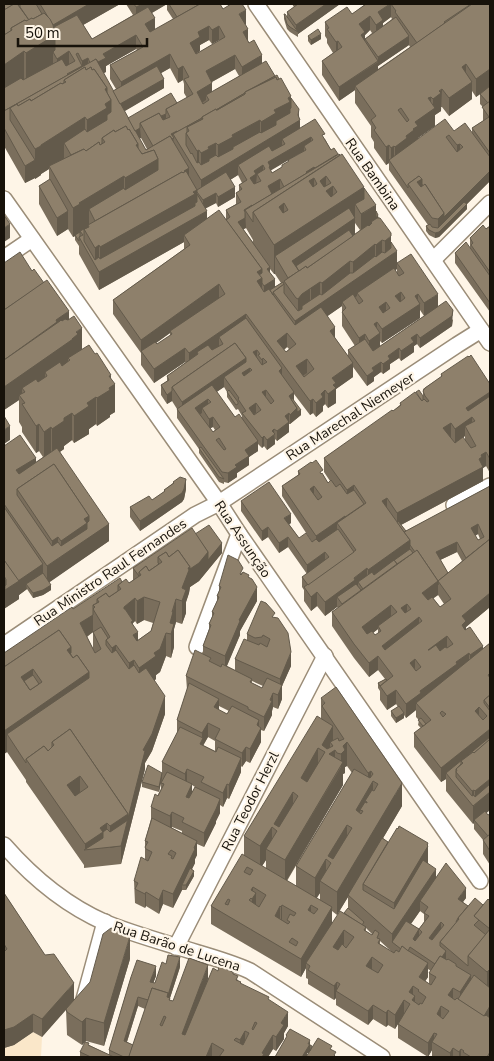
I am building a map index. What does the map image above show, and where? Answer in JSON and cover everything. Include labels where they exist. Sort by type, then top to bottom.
[{"type":"street","name":"Rua Bambina","points":[[256,4],[490,343]]},
{"type":"street","name":"Rua Assunção","points":[[4,199],[219,503],[480,881]]},
{"type":"street","points":[[433,260],[490,203]]},
{"type":"street","points":[[4,258],[32,239]]},
{"type":"street","name":"Rua Marechal Niemeyer","points":[[219,503],[481,330]]},
{"type":"street","points":[[441,512],[490,486]]},
{"type":"street","name":"Rua Ministro Raul Fernandes","points":[[4,645],[194,515],[219,503]]},
{"type":"street","points":[[197,647],[239,534]]},
{"type":"street","name":"Rua Teodor Herzl","points":[[176,946],[325,656]]},
{"type":"street","name":"Rua Barão de Lucena","points":[[4,845],[31,873],[58,895],[82,910],[105,922],[131,932],[250,971],[382,1057]]},
{"type":"street","points":[[77,1012],[83,1002],[105,922]]},
{"type":"shaded area","points":[[33,1032],[42,1037],[41,1057],[4,1057],[4,1048],[14,1045]]},
{"type":"building","points":[[4,4],[14,4],[4,10]]},
{"type":"building","points":[[14,4],[20,4],[18,5],[29,20],[25,20],[11,28],[11,31],[4,35],[4,10]]},
{"type":"building","points":[[20,4],[36,4],[42,14],[29,20]]},
{"type":"building","points":[[40,4],[89,4],[53,25]]},
{"type":"building","points":[[169,4],[200,4],[177,17]]},
{"type":"building","points":[[200,4],[220,4],[223,9],[231,4],[242,4],[246,10],[239,14],[248,29],[243,32],[249,43],[254,40],[262,55],[242,67],[235,55],[206,71],[212,83],[197,92],[203,104],[209,100],[206,95],[266,61],[275,76],[171,134],[174,138],[172,139],[170,136],[153,146],[140,123],[159,113],[163,120],[170,117],[166,109],[193,94],[184,79],[189,77],[183,66],[178,69],[170,54],[121,82],[110,65],[143,47],[136,35],[103,54],[106,58],[98,62],[96,59],[90,63],[88,58],[82,61],[78,53],[76,54],[82,66],[4,111],[4,88],[62,59],[66,66],[75,61],[69,51],[57,59],[53,52],[55,50],[54,27],[77,15],[92,39],[148,7],[155,18],[145,24],[150,32]],"holes":[[[209,26],[212,30],[219,26],[225,37],[196,54],[190,43],[200,37],[198,32]]]},
{"type":"building","points":[[298,4],[326,4],[296,25],[287,12]]},
{"type":"building","points":[[366,4],[390,4],[378,12],[383,20],[376,25],[370,16],[359,24],[365,32],[361,35],[378,61],[339,87],[322,61],[342,47],[327,29],[329,28],[325,22],[347,7],[352,14]]},
{"type":"building","points":[[391,4],[471,4],[417,43]]},
{"type":"building","points":[[472,4],[490,4],[490,69],[476,79],[466,64],[462,67],[472,82],[449,98],[442,89],[439,91],[441,93],[433,99],[431,97],[428,98],[435,108],[415,122],[418,126],[395,147],[391,148],[389,145],[386,147],[374,130],[376,128],[371,120],[376,116],[355,86]],"holes":[[[401,108],[409,120],[407,122],[398,110]]]},
{"type":"building","points":[[44,13],[53,25],[55,35],[26,53],[24,51],[4,65],[4,35],[12,30],[11,28],[25,20],[33,19]]},
{"type":"building","points":[[285,14],[298,32],[287,24]]},
{"type":"building","points":[[396,17],[409,36],[378,57],[365,39]]},
{"type":"building","points":[[318,29],[321,34],[311,40],[308,36]]},
{"type":"building","points":[[96,59],[146,150],[170,136],[189,168],[185,172],[95,221],[89,209],[158,170],[158,159],[154,150],[142,154],[126,126],[115,132],[114,130],[102,138],[102,144],[100,145],[99,142],[86,151],[84,149],[71,155],[64,143],[85,129],[87,132],[107,120],[107,115],[111,112],[111,100],[107,93],[107,88],[94,69],[92,70],[91,67],[86,70],[85,67],[64,80],[64,83],[31,101],[30,99],[10,108],[10,120],[35,160],[25,166],[4,128],[4,111]]},
{"type":"building","points":[[157,66],[164,79],[120,104],[113,91]]},
{"type":"building","points":[[85,67],[86,70],[91,67],[92,70],[94,69],[107,88],[105,89],[111,100],[105,104],[107,108],[87,120],[85,117],[35,149],[10,108],[30,99],[31,101],[61,83],[66,82],[64,80]]},
{"type":"building","points":[[277,75],[279,79],[277,80],[276,77],[259,85]]},
{"type":"building","points":[[276,77],[277,80],[281,78],[291,96],[288,98],[290,102],[274,110],[276,113],[261,122],[260,120],[218,145],[216,143],[201,153],[199,150],[197,151],[186,133],[189,131],[187,127],[245,94],[245,92]]},
{"type":"building","points":[[490,86],[490,101],[488,103],[480,94]]},
{"type":"building","points":[[171,93],[177,103],[166,109],[166,114],[161,116],[159,113],[140,123],[140,128],[135,131],[128,118]]},
{"type":"building","points":[[245,93],[245,94],[216,110]]},
{"type":"building","points":[[291,98],[299,109],[298,115],[300,120],[201,180],[173,134],[202,118],[187,127],[186,133],[186,145],[197,163],[199,162],[201,165],[216,155],[218,157],[260,132],[276,125],[276,121],[290,113]]},
{"type":"building","points":[[490,101],[490,153],[472,128],[489,117],[482,107]]},
{"type":"building","points":[[315,119],[325,134],[322,135],[331,150],[334,148],[338,154],[284,187],[280,179],[268,186],[272,194],[244,210],[245,218],[238,222],[270,267],[267,269],[275,279],[264,286],[259,275],[262,273],[262,269],[226,220],[230,217],[226,210],[241,202],[236,193],[242,189],[239,185],[247,180],[238,165],[269,146],[272,151],[285,144],[282,139]],"holes":[[[311,137],[313,140],[304,146],[306,150],[288,160],[282,167],[272,173],[268,162]],[[263,165],[265,169],[257,174],[261,181],[254,184],[250,178],[256,174],[254,171]]]},
{"type":"building","points":[[445,119],[454,131],[465,123],[490,157],[490,171],[444,217],[444,213],[425,184],[423,186],[422,179],[419,176],[408,184],[408,188],[389,160]],"holes":[[[449,135],[457,145],[460,144],[463,147],[457,152],[446,137]]]},
{"type":"building","points":[[126,126],[142,154],[154,150],[158,159],[125,178],[124,176],[73,208],[49,166],[84,149],[86,151],[99,142],[100,145],[105,142],[102,138],[114,130],[115,132]]},
{"type":"building","points":[[339,154],[253,212],[253,222],[245,210]]},
{"type":"building","points":[[342,154],[364,187],[274,245],[253,212]],"holes":[[[326,176],[331,183],[324,187],[320,181]],[[314,178],[317,184],[313,187],[309,181]],[[333,186],[337,192],[331,197],[326,191]],[[284,203],[288,210],[283,213],[279,207]]]},
{"type":"building","points":[[186,171],[197,190],[193,192],[195,194],[95,248],[84,229],[89,227],[88,225]]},
{"type":"building","points":[[226,172],[235,187],[218,197],[216,193],[203,200],[197,190]]},
{"type":"building","points":[[419,176],[422,179],[417,182],[421,187],[425,184],[444,213],[438,219],[432,218],[408,184]]},
{"type":"building","points":[[50,179],[68,211],[57,218],[39,186]]},
{"type":"building","points":[[364,188],[376,205],[361,214],[355,204],[364,199]]},
{"type":"building","points":[[197,194],[207,211],[99,272],[79,237],[83,235],[80,231],[84,229],[84,241],[95,260],[195,206]]},
{"type":"building","points":[[464,202],[467,204],[439,232],[435,233],[426,226],[430,224],[432,227],[438,228]]},
{"type":"building","points":[[349,208],[355,218],[292,261],[299,271],[288,278],[275,256]]},
{"type":"building","points":[[219,210],[262,269],[257,272],[262,278],[257,281],[264,292],[269,289],[295,325],[321,307],[335,327],[330,331],[353,363],[332,378],[336,383],[333,385],[336,388],[328,394],[325,390],[321,394],[323,397],[316,403],[313,399],[310,401],[246,314],[189,353],[185,348],[154,369],[141,351],[155,342],[157,344],[172,334],[170,331],[225,294],[219,284],[141,340],[113,300],[190,245],[184,235]],"holes":[[[287,333],[296,344],[286,352],[277,341]],[[307,359],[314,369],[304,377],[296,366]]]},
{"type":"building","points":[[4,215],[10,224],[4,228]]},
{"type":"building","points":[[377,218],[380,218],[391,233],[391,236],[385,241],[382,240],[375,244],[353,262],[350,261],[322,283],[320,282],[302,294],[298,299],[296,298],[284,281],[306,266],[307,268],[369,226]]},
{"type":"building","points":[[483,225],[486,229],[490,226],[490,272],[471,245],[473,243],[470,238]]},
{"type":"building","points":[[349,230],[353,236],[307,268],[306,266],[299,271],[296,266]]},
{"type":"building","points":[[80,232],[79,237],[79,241],[75,235]]},
{"type":"building","points":[[391,242],[397,251],[295,321],[273,292],[284,284],[284,293],[298,311],[302,309],[302,306],[320,294],[322,295],[375,256],[382,252],[385,253],[391,248]]},
{"type":"building","points":[[466,242],[490,276],[490,303],[455,253]]},
{"type":"building","points":[[20,252],[32,271],[34,269],[44,283],[4,310],[4,263]]},
{"type":"building","points":[[411,254],[438,294],[424,303],[418,294],[415,296],[420,304],[382,329],[377,322],[374,324],[380,333],[369,341],[365,334],[359,338],[342,312],[346,308],[342,302],[353,294],[359,304],[363,301],[357,293],[394,268],[399,276],[404,273],[397,263]],"holes":[[[401,292],[405,298],[400,302],[395,296]],[[386,302],[390,308],[383,313],[379,307]]]},
{"type":"building","points":[[47,280],[69,311],[56,320],[57,322],[4,360],[4,310]]},
{"type":"building","points":[[283,282],[284,284],[273,292],[273,295],[270,290]]},
{"type":"building","points":[[446,301],[453,310],[452,316],[420,338],[417,334],[411,338],[414,342],[401,351],[399,348],[388,356],[390,359],[372,368],[374,371],[367,376],[348,350],[365,339],[373,351]]},
{"type":"building","points":[[74,316],[82,328],[76,332],[78,334],[4,387],[4,360],[61,320],[68,320]]},
{"type":"building","points":[[246,318],[282,368],[279,371],[294,392],[289,396],[297,408],[290,415],[289,413],[285,416],[289,422],[277,431],[274,429],[272,431],[275,434],[267,440],[264,436],[262,438],[242,413],[246,411],[224,377],[246,362],[246,358],[235,343],[172,387],[172,391],[167,395],[161,385],[169,380],[167,376],[198,354],[197,352],[208,345],[212,350],[223,344],[219,337]],"holes":[[[257,350],[262,360],[263,358],[267,362],[262,365],[253,352]],[[250,368],[252,370],[244,376],[242,373]],[[266,390],[274,401],[271,404],[262,392]],[[256,403],[261,410],[254,415],[249,408]]]},
{"type":"building","points":[[235,343],[246,358],[182,402],[172,387]]},
{"type":"building","points":[[89,345],[95,354],[97,353],[115,384],[109,388],[110,390],[87,403],[89,406],[74,416],[72,413],[64,418],[64,421],[44,432],[39,424],[36,426],[22,404],[25,403],[19,395],[25,392],[22,388],[36,379],[38,382],[47,376],[45,372],[60,362],[62,366],[70,360],[68,358]]},
{"type":"building","points":[[471,355],[490,384],[490,392],[466,408],[468,411],[490,396],[490,459],[486,452],[479,459],[483,467],[397,513],[387,498],[382,501],[410,540],[368,570],[367,568],[354,578],[355,580],[325,602],[317,592],[311,597],[304,587],[356,550],[337,523],[366,503],[354,485],[347,490],[324,458],[393,411],[415,392],[422,401],[424,399],[427,402],[429,401],[423,391],[425,388],[442,376],[441,374]],"holes":[[[472,417],[475,421],[465,426],[476,446],[471,448],[463,437],[455,443],[443,428],[451,423],[455,429]]]},
{"type":"building","points":[[212,385],[235,417],[239,414],[258,441],[245,450],[249,456],[235,465],[237,467],[228,473],[222,472],[177,409]],"holes":[[[208,399],[211,402],[202,408],[209,419],[213,417],[220,427],[213,432],[195,408]],[[219,438],[226,449],[224,450],[216,440]]]},
{"type":"building","points":[[229,390],[238,404],[236,405],[227,392]]},
{"type":"building","points":[[419,390],[423,396],[422,401],[416,392]]},
{"type":"building","points":[[292,398],[301,410],[297,412]]},
{"type":"building","points":[[4,416],[10,426],[4,430]]},
{"type":"building","points":[[20,435],[36,458],[16,470],[19,474],[57,448],[109,524],[47,566],[4,504],[4,446]],"holes":[[[54,464],[89,516],[87,529],[61,546],[58,542],[52,546],[17,495],[17,489]]]},
{"type":"building","points":[[201,447],[224,479],[219,477],[199,448]]},
{"type":"building","points":[[316,460],[323,470],[320,472],[321,474],[328,483],[331,480],[336,487],[340,484],[347,494],[354,490],[364,504],[316,536],[282,486],[300,474],[298,471]],"holes":[[[314,486],[322,497],[318,500],[310,489]]]},
{"type":"building","points":[[54,464],[89,516],[84,519],[87,523],[61,541],[58,537],[52,541],[17,489]]},
{"type":"building","points":[[180,477],[186,479],[182,493],[140,521],[130,507],[149,496],[152,500]]},
{"type":"building","points":[[269,482],[291,514],[284,518],[299,538],[306,533],[312,542],[316,539],[319,542],[338,529],[354,552],[308,585],[302,577],[329,557],[325,552],[307,565],[288,537],[279,543],[268,527],[262,531],[241,501]]},
{"type":"building","points":[[490,486],[490,539],[466,558],[457,542],[436,552],[448,573],[438,581],[417,550],[415,552],[410,545],[410,540],[404,532]],"holes":[[[478,524],[484,537],[478,540],[471,528]]]},
{"type":"building","points":[[4,507],[43,564],[18,581],[4,560]]},
{"type":"building","points":[[398,521],[406,531],[404,532]]},
{"type":"building","points":[[209,525],[222,543],[208,560],[208,552],[195,534]]},
{"type":"building","points":[[192,528],[208,552],[199,563],[190,569],[178,550],[169,557],[166,552],[158,557],[159,564],[149,571],[146,566],[139,572],[139,576],[133,568]]},
{"type":"building","points":[[490,539],[490,593],[462,616],[466,621],[462,625],[465,630],[470,627],[483,646],[456,662],[457,664],[420,691],[421,693],[406,704],[396,690],[387,696],[380,686],[393,676],[378,656],[369,663],[332,612],[417,550],[438,581]],"holes":[[[438,581],[451,599],[440,607],[432,597],[428,600],[422,593]],[[407,604],[411,609],[405,613],[401,608]],[[391,605],[397,612],[378,626],[381,631],[375,635],[372,631],[367,634],[362,627]],[[419,617],[422,621],[385,650],[382,646]],[[447,636],[453,644],[440,651],[436,645],[429,650]],[[415,659],[421,667],[416,671],[410,663]]]},
{"type":"building","points":[[410,549],[413,553],[397,564],[394,560]]},
{"type":"building","points":[[178,550],[190,567],[188,568],[189,570],[182,588],[186,590],[182,601],[176,599],[170,623],[174,624],[171,634],[166,633],[160,649],[154,653],[156,656],[139,668],[134,660],[129,663],[116,645],[112,648],[106,640],[110,637],[93,609],[95,607],[93,605],[99,602],[97,599],[106,593],[109,597],[121,589],[118,585],[126,579],[129,583],[141,575],[139,572],[146,566],[149,571],[162,562],[158,557],[166,552],[169,557]],"holes":[[[144,597],[160,602],[151,631],[137,641],[133,635],[138,632],[124,607],[135,598],[137,601]]]},
{"type":"building","points":[[228,555],[238,560],[243,568],[240,574],[243,572],[249,575],[248,577],[252,579],[257,587],[239,620],[225,656],[203,646],[211,625],[209,624],[214,613],[212,612],[219,597],[217,596],[221,587],[219,586]]},
{"type":"building","points":[[4,560],[19,581],[5,590],[6,580],[4,576]]},
{"type":"building","points":[[394,560],[397,564],[363,589],[358,582],[372,572],[374,575]]},
{"type":"building","points":[[43,573],[51,585],[33,593],[26,584]]},
{"type":"building","points":[[120,578],[122,582],[118,585],[118,591],[109,597],[106,593],[97,599],[97,603],[93,605],[93,615],[80,623],[95,653],[101,649],[93,632],[101,627],[108,638],[106,645],[112,653],[116,650],[129,669],[134,665],[139,673],[146,668],[165,696],[152,734],[143,750],[145,751],[128,818],[128,814],[70,729],[52,742],[52,747],[48,751],[44,746],[26,759],[26,763],[7,734],[89,678],[89,672],[77,655],[73,658],[70,653],[71,647],[59,630],[4,667],[4,653],[72,607],[73,609]]},
{"type":"building","points":[[356,584],[362,590],[342,604],[337,597]]},
{"type":"building","points":[[261,601],[266,603],[275,613],[272,617],[278,618],[288,633],[291,652],[280,679],[235,659],[244,639],[267,647],[270,639],[263,635],[262,637],[255,638],[247,634]]},
{"type":"building","points":[[59,630],[71,647],[67,650],[73,658],[77,655],[89,672],[4,731],[4,667]],"holes":[[[33,669],[42,682],[30,690],[21,677]]]},
{"type":"building","points":[[490,643],[490,673],[488,675],[490,678],[490,695],[484,700],[484,703],[490,711],[490,729],[441,768],[414,733],[431,720],[416,703]],"holes":[[[479,707],[487,716],[483,720],[475,711]],[[442,711],[446,714],[443,717],[440,713]]]},
{"type":"building","points":[[195,650],[211,658],[209,661],[221,667],[222,664],[252,679],[250,682],[262,688],[267,678],[282,685],[278,695],[273,693],[270,700],[272,701],[264,717],[186,676]]},
{"type":"building","points":[[33,675],[39,684],[30,690],[24,681]]},
{"type":"building","points":[[387,680],[380,686],[378,683]]},
{"type":"building","points":[[189,683],[219,699],[214,707],[227,714],[232,706],[259,720],[257,725],[261,728],[250,749],[246,747],[242,753],[215,739],[220,729],[208,723],[202,733],[177,720]]},
{"type":"building","points":[[336,687],[402,783],[337,892],[320,881],[331,863],[326,859],[315,878],[296,866],[354,769],[370,778],[373,774],[371,771],[368,773],[347,742],[343,746],[345,750],[341,754],[335,750],[329,754],[343,762],[285,860],[266,849],[277,831],[272,827],[260,846],[244,836],[317,716],[333,726],[322,745],[327,749],[333,746],[330,742],[338,738],[339,741],[344,739],[322,706],[325,703],[321,698]],"holes":[[[318,748],[325,752],[307,782],[301,778]],[[373,781],[378,784],[365,801],[367,803],[365,802],[360,810],[363,811],[361,814],[356,810]],[[293,792],[298,796],[279,827],[274,824]],[[347,825],[352,828],[333,859],[328,856]]]},
{"type":"building","points":[[490,695],[490,708],[484,700]]},
{"type":"building","points":[[399,706],[404,713],[396,718],[391,711]]},
{"type":"building","points":[[421,718],[426,724],[423,726],[418,720]]},
{"type":"building","points":[[180,727],[203,738],[200,744],[216,752],[218,747],[241,758],[229,785],[227,784],[223,793],[201,782],[204,777],[187,769],[185,774],[162,762]]},
{"type":"building","points":[[70,729],[128,814],[110,826],[107,823],[100,828],[103,832],[85,844],[26,759],[44,746],[48,751],[54,745],[52,742]],"holes":[[[80,776],[88,787],[75,796],[67,785]]]},
{"type":"building","points":[[490,737],[482,747],[461,761],[461,764],[456,769],[456,777],[472,796],[474,795],[475,797],[490,784],[490,792],[473,806],[446,773]]},
{"type":"building","points":[[490,739],[490,779],[475,791],[472,791],[456,772],[456,769],[463,763],[461,761]]},
{"type":"building","points":[[148,765],[162,773],[159,787],[142,782]]},
{"type":"building","points":[[167,772],[192,784],[186,797],[189,798],[195,787],[220,799],[204,833],[182,822],[184,818],[172,812],[170,816],[151,807],[155,794],[158,796],[164,784],[161,783]]},
{"type":"building","points":[[485,811],[488,815],[490,814],[490,834],[488,836],[474,820]]},
{"type":"building","points":[[152,818],[197,841],[173,894],[163,890],[159,900],[146,892],[145,894],[135,889],[138,883],[134,881],[141,857],[148,861],[152,852],[146,849],[145,847],[148,842],[145,841]],"holes":[[[171,850],[176,853],[173,859],[168,854]]]},
{"type":"building","points":[[127,820],[121,846],[84,850],[103,838],[103,832],[107,829],[110,832]]},
{"type":"building","points":[[399,826],[428,843],[428,846],[394,903],[363,884]]},
{"type":"building","points":[[490,834],[490,851],[483,840]]},
{"type":"building","points":[[382,838],[388,842],[363,884],[363,890],[394,909],[423,860],[436,869],[392,934],[348,895]]},
{"type":"building","points":[[242,854],[332,907],[301,959],[211,906]],"holes":[[[247,867],[253,870],[250,875],[244,872]],[[253,887],[266,895],[259,907],[249,900],[256,893],[251,890]],[[282,905],[296,913],[294,916],[290,914],[287,920],[290,922],[288,924],[275,916]],[[311,905],[318,909],[314,914],[308,910]],[[292,938],[298,942],[296,946],[289,942]]]},
{"type":"building","points":[[446,863],[466,888],[458,899],[468,906],[440,942],[440,946],[446,951],[435,964],[410,947],[408,951],[402,946],[401,949],[392,942],[406,921],[419,929],[429,916],[424,913],[428,907],[420,901]],"holes":[[[441,922],[444,925],[432,940],[429,938]],[[419,929],[422,932],[415,941],[413,939]]]},
{"type":"building","points":[[190,868],[194,871],[186,885],[182,885]]},
{"type":"building","points":[[4,893],[45,955],[54,954],[74,983],[42,1019],[33,1014],[14,1027],[4,1030],[4,952],[7,949],[4,944]]},
{"type":"building","points":[[475,898],[483,905],[474,916],[479,920],[474,925],[486,935],[468,956],[468,966],[440,942]]},
{"type":"building","points":[[488,899],[490,901],[490,929],[474,916]]},
{"type":"building","points":[[348,908],[364,922],[362,925],[344,913]]},
{"type":"building","points":[[340,911],[366,927],[364,930],[372,935],[375,930],[379,933],[377,938],[380,939],[378,943],[394,953],[396,950],[399,952],[402,946],[428,963],[419,977],[431,985],[436,977],[429,973],[440,956],[448,959],[471,975],[460,992],[453,988],[448,995],[455,1000],[457,998],[490,1018],[490,1052],[487,1057],[471,1057],[461,1049],[459,1052],[453,1048],[450,1053],[432,1042],[437,1034],[434,1033],[428,1043],[398,1024],[410,1004],[404,1000],[395,1015],[388,1010],[386,1013],[373,1005],[368,1011],[336,991],[340,984],[337,982],[334,986],[308,970],[310,966],[306,963]],"holes":[[[344,930],[354,937],[346,948],[342,944],[338,950],[333,947]],[[372,957],[383,965],[378,973],[366,966]],[[413,986],[426,997],[422,1004],[420,1003],[419,1005],[412,1000],[415,996],[409,992]],[[441,1006],[449,1011],[443,1019],[437,1014]]]},
{"type":"building","points":[[111,928],[130,936],[104,1023],[86,1018],[82,1022],[67,1012],[66,1009],[90,982],[103,934]]},
{"type":"building","points":[[490,929],[490,969],[487,972],[468,956]]},
{"type":"building","points":[[168,955],[180,957],[168,995],[168,993],[152,988],[148,1000],[138,997],[124,1041],[133,1045],[129,1057],[124,1057],[109,1050],[137,960],[156,966],[150,982],[155,983],[162,962],[166,964]]},
{"type":"building","points":[[189,958],[208,965],[182,1034],[185,1035],[213,968],[218,971],[219,966],[233,972],[233,974],[238,976],[236,980],[240,983],[269,997],[268,999],[288,1012],[281,1023],[284,1025],[276,1037],[273,1035],[262,1053],[264,1054],[262,1057],[219,1057],[224,1050],[212,1043],[206,1057],[129,1056],[152,988],[168,993],[167,997],[173,1001]],"holes":[[[164,1016],[166,1017],[162,1026],[160,1025]],[[245,1031],[249,1033],[243,1045],[234,1040],[236,1038],[240,1040]]]},
{"type":"building","points":[[474,975],[490,988],[490,1006],[484,1016],[458,999]]},
{"type":"building","points":[[290,1029],[310,1040],[308,1044],[310,1044],[302,1057],[275,1057],[286,1035]]},
{"type":"building","points":[[318,1038],[332,1046],[330,1049],[336,1052],[334,1055],[336,1057],[306,1057]]},
{"type":"building","points":[[85,1042],[114,1057],[91,1057],[80,1052]]}]
